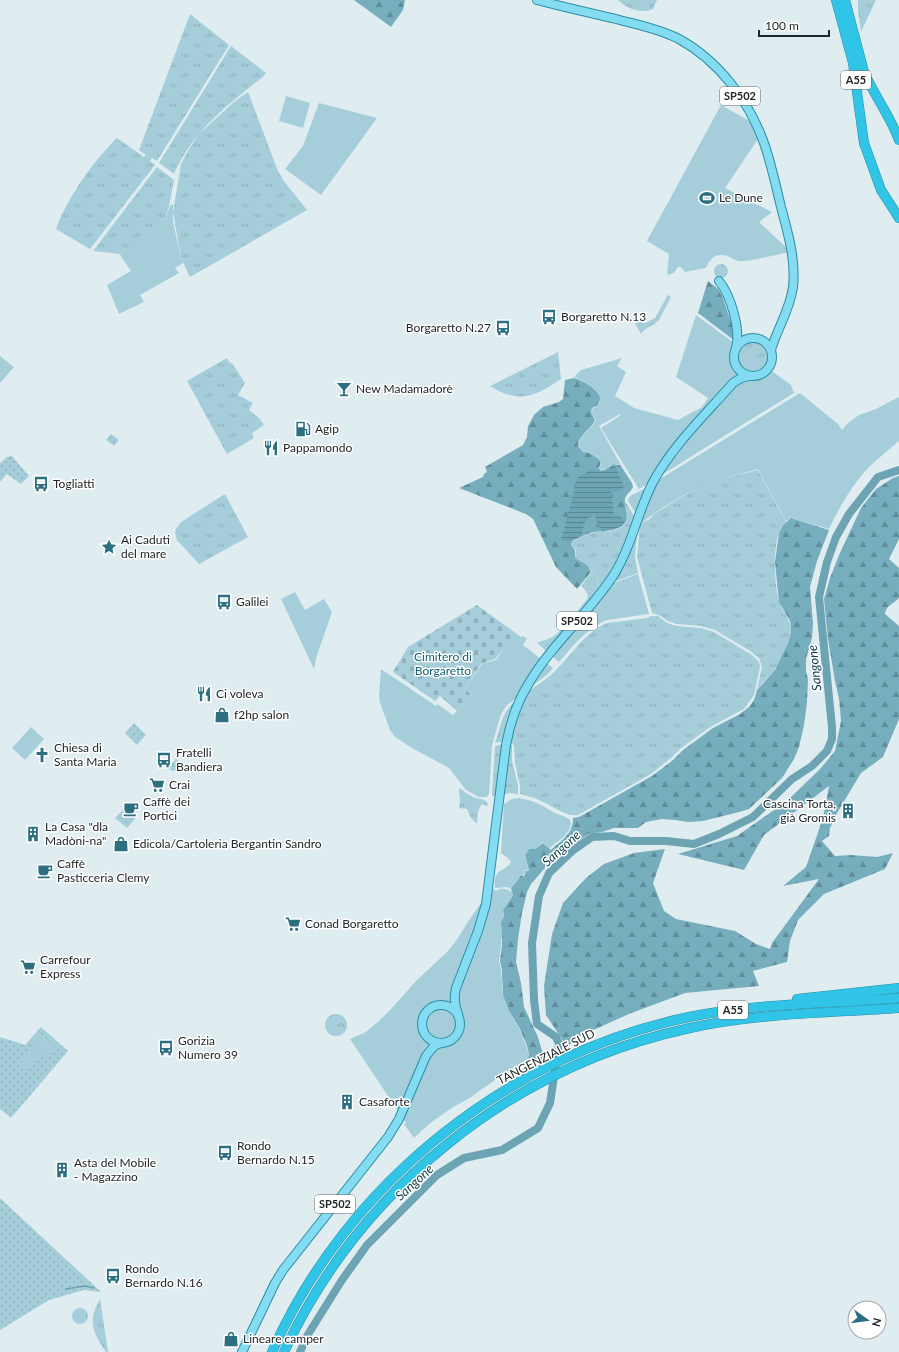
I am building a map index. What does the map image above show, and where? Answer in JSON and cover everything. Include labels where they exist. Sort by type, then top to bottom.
[{"type":"highway","name":"A55","points":[[836,0],[853,63],[864,144],[881,190],[899,218]]},
{"type":"highway","name":"A55","points":[[845,0],[864,72],[899,140]]},
{"type":"highway","points":[[751,1007],[809,996],[899,988]]},
{"type":"highway","name":"TANGENZIALE SUD","points":[[272,1352],[290,1316],[319,1268],[355,1220],[374,1198],[397,1174],[446,1132],[475,1110],[525,1079],[573,1055],[604,1042],[687,1017],[751,1007],[899,998]]},
{"type":"highway","name":"TANGENZIALE SUD","points":[[284,1352],[306,1309],[330,1271],[368,1221],[390,1196],[410,1176],[451,1141],[503,1104],[597,1056],[630,1044],[690,1028],[752,1018],[899,1008]]},
{"type":"main road","name":"SP502","points":[[242,1352],[275,1283],[283,1270],[393,1130],[426,1056],[434,1046],[450,1040],[458,1033],[460,1024],[454,1001],[456,988],[480,927],[486,904],[506,745],[511,722],[522,695],[536,672],[614,574],[625,554],[647,496],[662,467],[672,453],[733,383],[741,378],[759,375],[768,369],[772,360],[771,350],[776,335],[790,303],[793,287],[793,271],[789,237],[764,143],[748,108],[733,86],[715,66],[697,51],[680,40],[665,33],[537,0]]},
{"type":"main road","points":[[726,293],[728,280]]},
{"type":"main road","points":[[719,282],[726,293],[737,326],[738,338],[734,354],[736,370],[733,383]]},
{"type":"main road","name":"SP502","points":[[760,339],[772,333],[784,318]]},
{"type":"main road","points":[[737,326],[743,334],[750,338],[760,339],[771,350]]},
{"type":"main road","points":[[736,349],[740,343],[750,338]]},
{"type":"main road","points":[[735,363],[739,370],[749,376]]},
{"type":"main road","name":"SP502","points":[[426,1056],[426,1036],[422,1028],[424,1016],[428,1010],[448,998],[456,988]]},
{"type":"main road","points":[[438,1005],[447,1005],[458,1014]]},
{"type":"main road","points":[[426,1036],[434,1042],[441,1043]]},
{"type":"green space","points":[[354,0],[405,0],[403,10],[391,27]]},
{"type":"green space","points":[[618,0],[657,0],[653,9],[639,11],[626,6]]},
{"type":"green space","points":[[858,0],[876,0],[861,32],[858,11]]},
{"type":"green space","points":[[190,14],[229,45],[157,161],[152,158],[150,161],[155,165],[90,249],[56,229],[61,217],[74,192],[90,168],[117,138],[144,157],[146,155],[139,150]]},
{"type":"green space","points":[[231,46],[266,73],[224,108],[201,132],[182,159],[174,174],[159,163]]},
{"type":"green space","points":[[248,92],[278,171],[283,180],[307,210],[190,277],[181,258],[173,212],[181,164],[198,135],[235,101]]},
{"type":"green space","points":[[286,96],[310,103],[303,128],[279,121]]},
{"type":"green space","points":[[319,103],[377,118],[321,195],[285,169],[303,146]]},
{"type":"green space","name":"Le Dune","points":[[721,105],[753,123],[757,131],[758,139],[725,188],[772,212],[759,222],[791,252],[743,261],[726,255],[718,255],[708,263],[706,268],[685,272],[681,267],[678,267],[674,273],[667,275],[669,254],[647,241]]},
{"type":"green space","points":[[157,167],[174,180],[165,220],[141,249],[125,249],[120,254],[93,251]]},
{"type":"green space","points":[[173,204],[173,222],[183,263],[175,268],[179,273],[140,295],[144,302],[119,314],[107,285],[131,271],[120,255],[125,249],[141,249],[165,220],[170,206]]},
{"type":"green space","points":[[721,264],[726,266],[728,271],[726,276],[721,278],[716,276],[714,271],[716,266]]},
{"type":"green space","points":[[708,281],[718,289],[723,298],[735,335],[735,341],[698,313]]},
{"type":"green space","points":[[668,295],[671,297],[659,320],[641,334],[632,318],[645,323],[655,318]]},
{"type":"green space","points":[[696,315],[791,385],[794,393],[639,489],[601,428],[621,415],[620,414],[599,426],[621,465],[616,464],[601,470],[601,462],[598,458],[594,455],[583,452],[578,446],[583,435],[596,420],[591,412],[593,408],[597,407],[600,402],[600,398],[597,391],[574,377],[581,370],[622,358],[617,366],[626,372],[615,396],[634,408],[678,420],[702,407],[708,398],[676,377]]},
{"type":"green space","points":[[755,342],[763,346],[767,352],[768,363],[766,367],[741,349],[748,343]]},
{"type":"green space","points":[[558,352],[561,379],[543,390],[526,396],[518,396],[500,392],[490,386]]},
{"type":"green space","points":[[0,356],[14,367],[0,383]]},
{"type":"green space","points":[[227,358],[245,383],[238,395],[253,403],[249,410],[260,419],[264,425],[252,433],[254,438],[227,454],[187,381]]},
{"type":"green space","points":[[574,378],[593,388],[599,394],[600,398],[597,406],[592,408],[591,412],[595,420],[581,438],[578,446],[583,452],[595,456],[601,462],[599,468],[601,471],[613,465],[621,466],[633,487],[625,499],[627,519],[623,525],[612,530],[589,533],[572,541],[571,545],[575,550],[575,558],[587,565],[591,572],[577,589],[556,567],[533,519],[526,514],[459,488],[483,477],[487,472],[485,467],[523,445],[527,437],[528,426],[534,415],[543,407],[559,402],[563,399],[565,380]]},
{"type":"green space","points":[[800,393],[838,424],[842,430],[848,423],[859,415],[876,409],[899,397],[899,441],[872,464],[857,481],[846,497],[829,529],[791,518],[786,521],[758,469],[699,488],[679,498],[640,523],[628,501],[630,496]]},
{"type":"green space","points":[[111,434],[119,440],[114,446],[106,440]]},
{"type":"green space","points":[[12,456],[29,476],[21,484],[7,474],[0,482],[0,463],[7,457]]},
{"type":"green space","points":[[758,470],[786,522],[781,528],[778,537],[775,571],[777,593],[780,605],[790,624],[791,632],[787,646],[775,669],[757,690],[762,667],[759,658],[750,651],[715,630],[701,626],[677,624],[652,613],[637,557],[640,523],[648,520],[654,514],[704,485]]},
{"type":"green space","points":[[899,476],[899,539],[889,559],[899,568],[899,598],[889,607],[885,614],[899,626],[899,719],[883,757],[861,773],[837,813],[830,828],[829,836],[822,841],[835,856],[851,855],[877,857],[893,853],[885,869],[824,894],[798,920],[790,941],[787,962],[753,971],[759,986],[685,993],[629,1014],[580,1036],[567,1047],[546,1015],[544,986],[552,934],[563,903],[586,878],[604,864],[634,853],[665,849],[653,883],[664,911],[676,919],[735,931],[756,944],[770,949],[772,943],[819,879],[783,886],[806,867],[823,818],[829,786],[764,835],[744,870],[678,854],[737,836],[787,801],[820,769],[835,751],[841,721],[839,699],[828,639],[824,599],[839,555],[861,508],[876,489],[893,478]]},
{"type":"green space","points":[[225,494],[248,537],[199,564],[177,540],[175,533],[176,529],[181,522]]},
{"type":"green space","points":[[626,502],[638,523],[635,557],[638,573],[600,587],[594,569],[591,572],[587,565],[575,558],[576,550],[571,545],[572,541],[585,535],[621,527],[625,524],[627,519]]},
{"type":"green space","points":[[791,518],[829,530],[817,561],[810,587],[813,623],[812,638],[806,659],[808,679],[807,703],[799,747],[794,759],[782,778],[749,809],[703,821],[688,822],[662,819],[646,822],[638,828],[614,828],[588,834],[545,868],[531,884],[527,892],[522,913],[516,962],[521,983],[524,1007],[538,1037],[544,1058],[529,1066],[527,1061],[529,1054],[527,1046],[503,996],[502,969],[500,961],[502,945],[501,922],[504,916],[503,910],[513,895],[511,889],[521,875],[524,877],[526,871],[529,871],[525,855],[529,849],[535,849],[543,843],[551,850],[569,833],[573,824],[573,818],[579,817],[652,776],[673,760],[683,750],[713,728],[740,714],[750,706],[754,700],[757,690],[775,670],[788,643],[791,633],[790,621],[779,602],[775,562],[779,533],[783,525]]},
{"type":"green space","points":[[594,569],[600,588],[638,574],[649,614],[607,620],[600,623],[581,638],[559,662],[537,643],[554,636],[559,632],[587,599],[588,596],[586,591],[581,586]]},
{"type":"green space","points":[[295,592],[305,610],[324,599],[332,612],[316,658],[314,669],[281,599]]},
{"type":"green space","name":"Cimitero di Borgaretto","points":[[477,605],[521,637],[505,647],[495,659],[481,664],[465,689],[472,695],[457,711],[440,696],[435,701],[393,672],[408,647]]},
{"type":"green space","points":[[651,616],[658,616],[667,623],[676,626],[701,628],[714,632],[752,655],[759,662],[760,667],[754,695],[744,709],[712,726],[681,748],[651,774],[578,815],[568,814],[537,799],[520,794],[514,746],[510,742],[495,743],[502,721],[508,709],[522,696],[551,675],[584,639],[598,627],[607,623],[647,618]]},
{"type":"green space","points":[[523,636],[527,639],[523,645],[553,668],[548,674],[507,705],[501,714],[492,745],[489,794],[487,797],[479,797],[466,790],[449,768],[395,737],[390,730],[380,703],[379,695],[381,669],[436,706],[437,704],[453,715],[472,695],[465,689],[482,664],[496,660],[505,647],[514,640]]},
{"type":"green space","points":[[134,723],[146,735],[137,745],[125,733]]},
{"type":"green space","points":[[31,727],[44,739],[25,760],[12,748]]},
{"type":"green space","points":[[510,744],[512,746],[512,761],[518,785],[518,794],[510,793],[492,796],[495,746]]},
{"type":"green space","points":[[176,759],[186,768],[174,771],[167,769]]},
{"type":"green space","points":[[460,788],[473,797],[485,800],[488,804],[487,806],[482,804],[478,811],[477,824],[471,818],[467,809],[459,808]]},
{"type":"green space","points":[[519,798],[534,802],[566,817],[570,820],[570,829],[549,849],[543,842],[535,849],[529,849],[525,855],[529,871],[526,870],[523,876],[521,875],[511,889],[507,887],[495,888],[495,881],[498,873],[506,868],[511,862],[501,853],[504,804],[512,799]]},
{"type":"green space","points":[[125,808],[136,818],[127,828],[115,818]]},
{"type":"green space","points":[[492,888],[496,891],[506,889],[513,894],[503,910],[504,916],[501,922],[499,961],[503,996],[509,1011],[520,1030],[529,1054],[527,1061],[508,1071],[468,1099],[453,1107],[429,1124],[414,1138],[404,1124],[406,1123],[350,1039],[366,1032],[379,1021],[416,981],[447,952]]},
{"type":"green space","points":[[336,1014],[344,1017],[347,1025],[344,1033],[336,1036],[328,1033],[325,1025],[328,1017]]},
{"type":"green space","points":[[41,1027],[68,1051],[11,1118],[0,1109],[0,1037],[25,1045]]},
{"type":"green space","points":[[40,1033],[56,1047],[48,1057],[32,1043]]},
{"type":"green space","points":[[33,1048],[42,1056],[26,1073],[18,1066]]},
{"type":"green space","points":[[0,1198],[101,1292],[84,1290],[49,1300],[0,1330]]},
{"type":"green space","points":[[100,1299],[108,1352],[106,1352],[98,1339],[93,1327],[94,1314]]},
{"type":"green space","points":[[77,1308],[83,1308],[88,1313],[86,1322],[83,1324],[77,1324],[72,1319],[72,1313]]},
{"type":"shaded area","points":[[614,464],[624,486],[621,491],[611,492],[614,515],[621,517],[625,522],[620,527],[602,532],[594,513],[585,523],[582,536],[569,542],[561,540],[578,477],[591,470],[606,471]]},
{"type":"waterway","name":"Sangone","points":[[300,1352],[307,1336],[342,1280],[367,1245],[437,1175],[464,1158],[502,1150],[538,1128],[550,1103],[559,1044],[556,1037],[537,1024],[534,1000],[532,943],[539,896],[549,873],[572,851],[592,837],[614,836],[630,841],[666,841],[694,844],[719,834],[753,817],[792,779],[812,766],[827,751],[832,739],[832,727],[819,597],[827,562],[836,537],[849,514],[878,477],[899,470]]},
{"type":"waterway","points":[[66,1289],[85,1286],[94,1288]]},
{"type":"place","name":"Le Dune","points":[[707,198]]},
{"type":"place","name":"Borgaretto N.13","points":[[549,317]]},
{"type":"place","name":"Borgaretto N.27","points":[[503,328]]},
{"type":"place","name":"New Madamadorè","points":[[344,389]]},
{"type":"place","name":"Agip","points":[[303,429]]},
{"type":"place","name":"Pappamondo","points":[[271,448]]},
{"type":"place","name":"Togliatti","points":[[41,484]]},
{"type":"place","name":"Ai Caduti del mare","points":[[109,547]]},
{"type":"place","name":"Galilei","points":[[224,602]]},
{"type":"place","name":"Ci voleva","points":[[204,694]]},
{"type":"place","name":"f2hp salon","points":[[222,715]]},
{"type":"place","name":"Chiesa di Santa Maria","points":[[42,755]]},
{"type":"place","name":"Fratelli Bandiera","points":[[164,760]]},
{"type":"place","name":"Crai","points":[[157,785]]},
{"type":"place","name":"Caffè dei Portici","points":[[131,809]]},
{"type":"place","name":"Cascina Torta, già Gromis","points":[[848,811]]},
{"type":"place","name":"La Casa \"dla Madòni-na\"","points":[[33,834]]},
{"type":"place","name":"Edicola/Cartoleria Bergantin Sandro","points":[[121,844]]},
{"type":"place","name":"Caffè Pasticceria Clemy","points":[[45,871]]},
{"type":"place","name":"Conad Borgaretto","points":[[293,924]]},
{"type":"place","name":"Carrefour Express","points":[[28,967]]},
{"type":"place","name":"Gorizia Numero 39","points":[[166,1048]]},
{"type":"place","name":"Casaforte","points":[[347,1102]]},
{"type":"place","name":"Rondo Bernardo N.15","points":[[225,1153]]},
{"type":"place","name":"Asta del Mobile - Magazzino","points":[[62,1170]]},
{"type":"place","name":"Rondo Bernardo N.16","points":[[113,1276]]},
{"type":"place","name":"Lineare camper","points":[[231,1339]]}]
